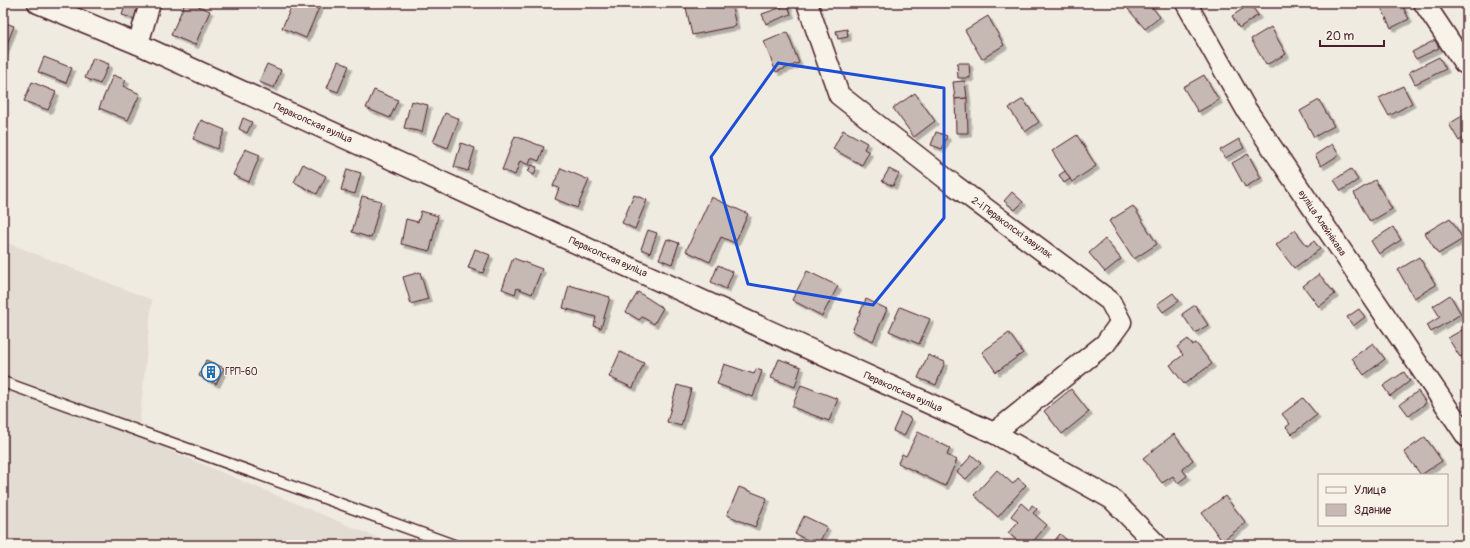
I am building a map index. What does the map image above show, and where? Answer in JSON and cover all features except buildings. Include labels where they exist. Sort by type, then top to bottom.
[{"type":"street","name":"Перакопская вуліца","points":[[38,3],[138,44],[994,434],[1112,499],[1157,545]]},
{"type":"street","points":[[138,44],[150,3]]},
{"type":"street","name":"2-і Перакопскі завулак","points":[[807,3],[839,95],[954,185],[1110,301],[1121,322],[1105,344],[994,434]]},
{"type":"street","name":"вуліца Алейнікава","points":[[1186,3],[1246,110],[1467,437]]},
{"type":"street","points":[[1424,3],[1464,63],[1467,64]]},
{"type":"lane","points":[[3,382],[454,545]]},
{"type":"highlighted area","points":[[778,63],[944,88],[944,218],[873,305],[748,284],[711,157]]},
{"type":"shaded area","points":[[3,241],[152,300],[138,437],[395,545],[3,545]]},
{"type":"place","name":"ГРП-60","points":[[211,372]]}]
